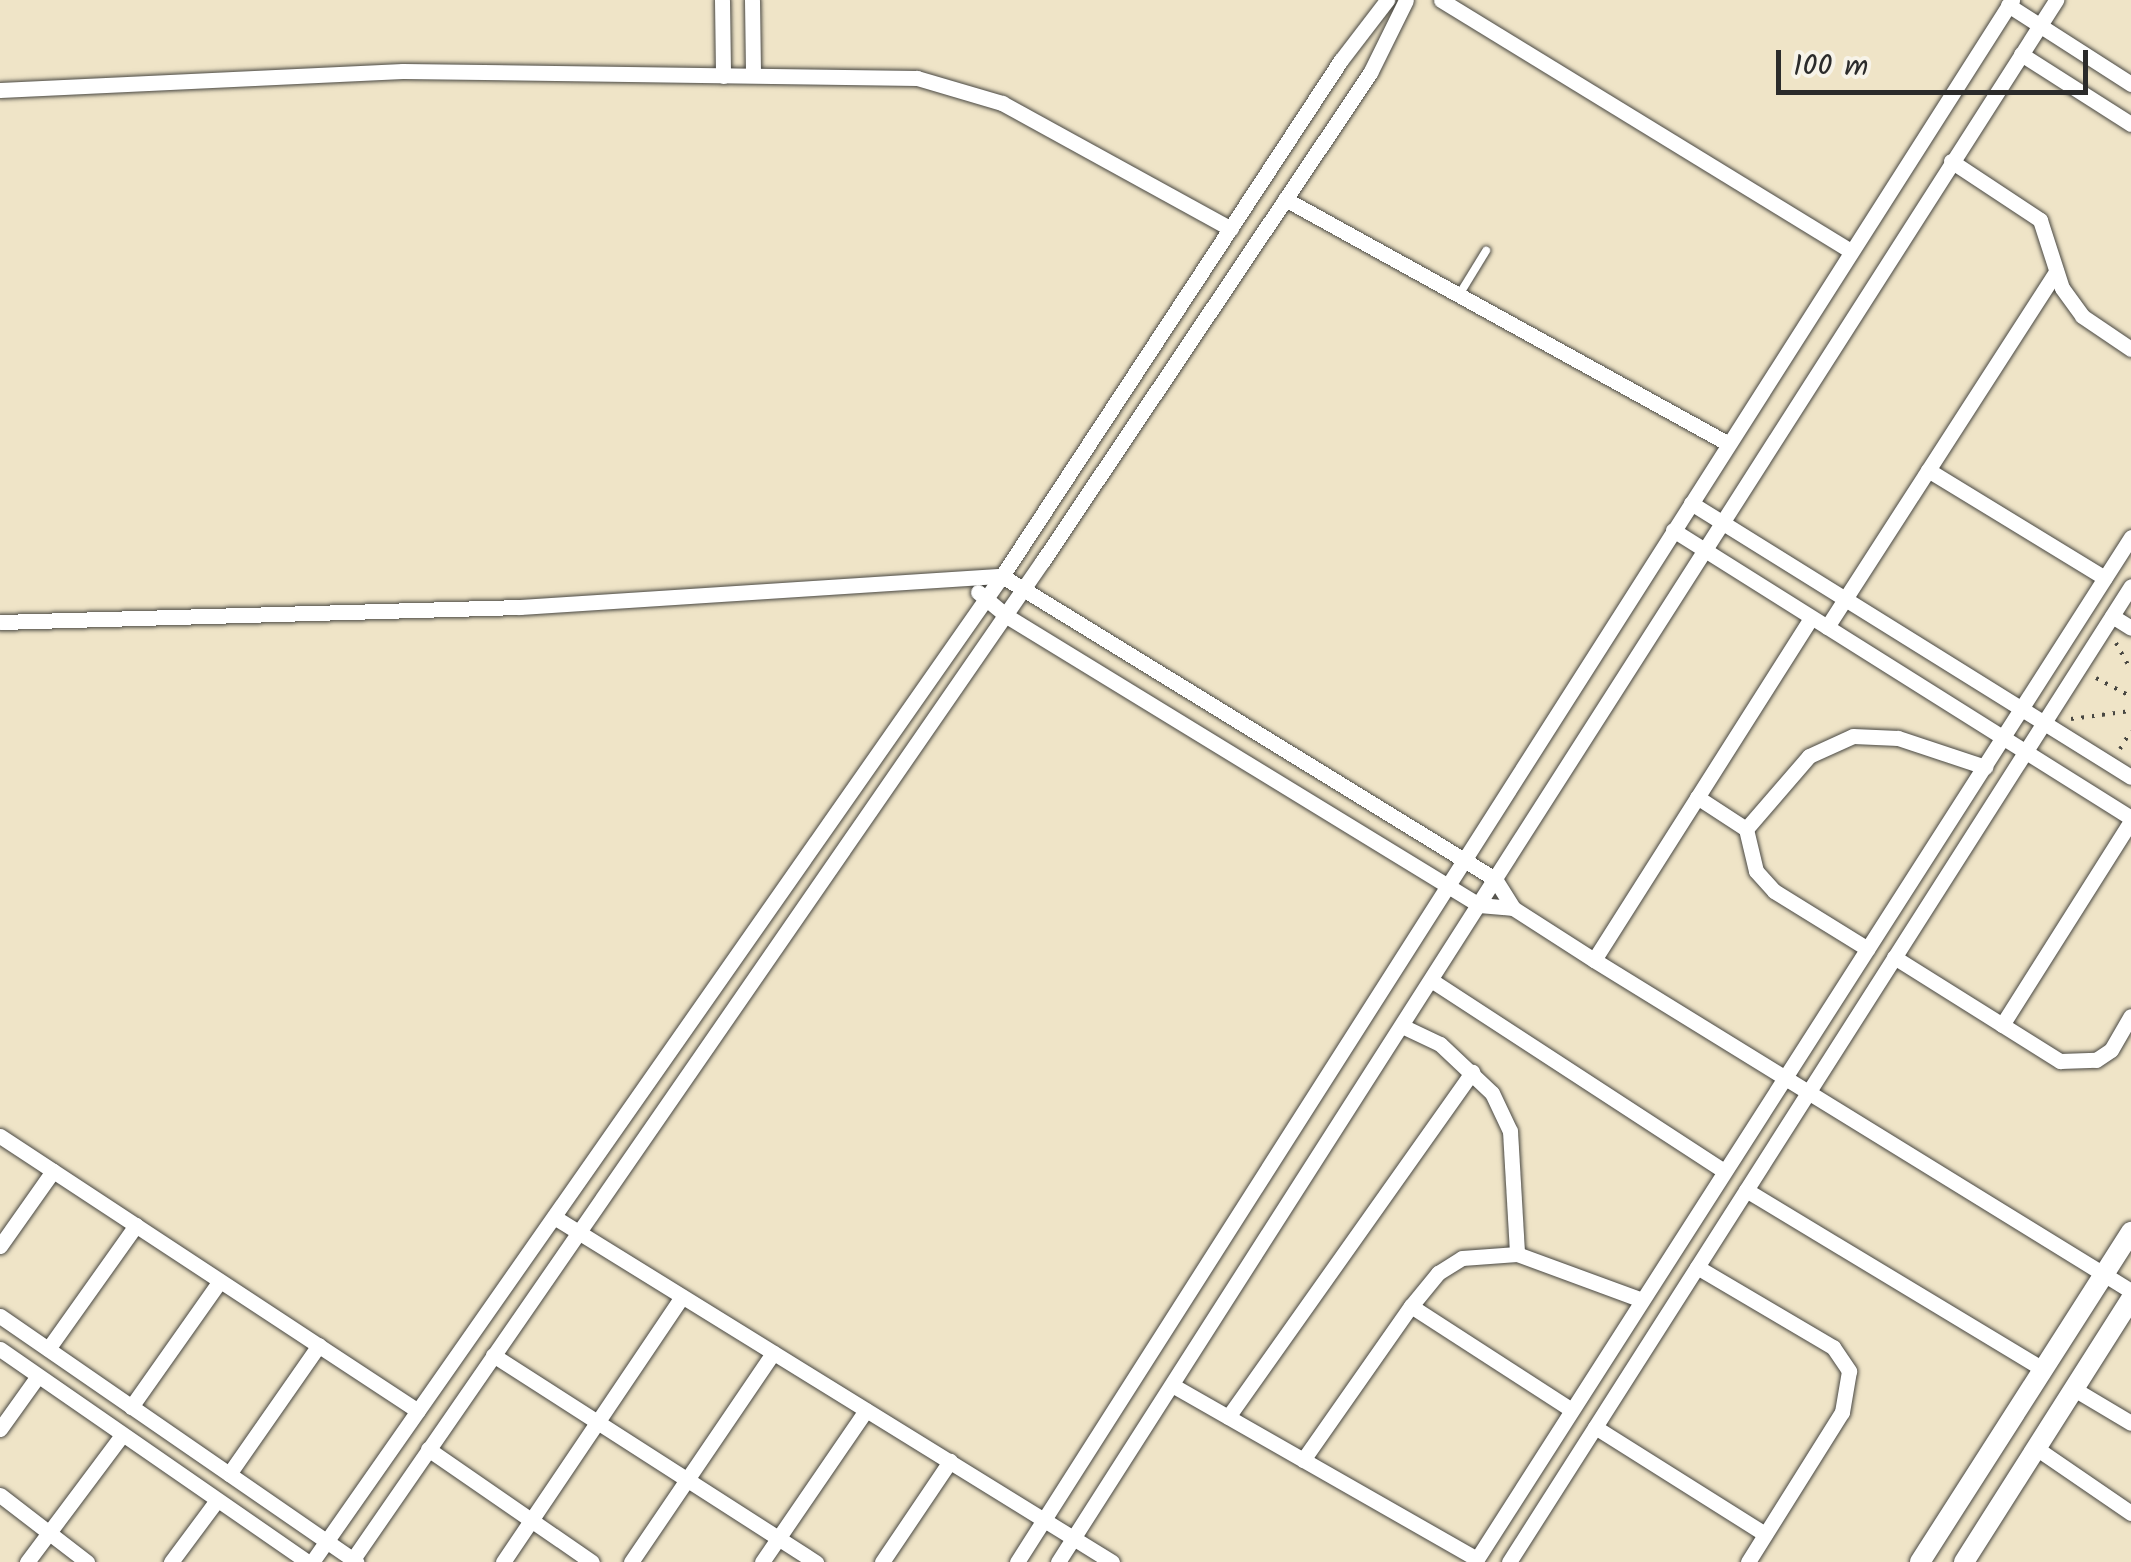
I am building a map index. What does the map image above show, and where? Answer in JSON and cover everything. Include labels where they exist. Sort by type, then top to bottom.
[{"type":"street","points":[[722,0],[723,76]]},
{"type":"street","points":[[752,0],[753,75]]},
{"type":"street","points":[[0,1350],[310,1562],[1002,576],[1230,229],[1388,0]]},
{"type":"street","points":[[0,1316],[353,1561],[1025,587],[1370,73],[1406,0]]},
{"type":"street","points":[[1440,0],[1849,250]]},
{"type":"street","points":[[1058,1562],[1496,880],[1701,548],[2056,0]]},
{"type":"street","points":[[1017,1562],[2010,2],[2131,84]]},
{"type":"street","points":[[2021,54],[2131,124]]},
{"type":"street","points":[[0,90],[404,71],[917,78],[960,87],[1002,102],[1230,229]]},
{"type":"street","points":[[1951,161],[2040,220],[2056,270],[2082,316],[2131,349]]},
{"type":"street","points":[[1286,199],[1728,443]]},
{"type":"street","points":[[1827,628],[2056,270]]},
{"type":"street","points":[[1928,470],[2105,578]]},
{"type":"street","points":[[1691,502],[2131,777]]},
{"type":"street","points":[[1673,530],[2131,820],[2002,1024]]},
{"type":"street","points":[[1172,1385],[1476,1561],[1638,1299],[1868,949],[2131,536]]},
{"type":"street","points":[[0,622],[520,607],[1002,576],[1464,859],[1496,880],[1513,908],[2131,1291]]},
{"type":"street","points":[[971,579],[984,601],[1004,615],[1447,886],[1479,905],[1513,908]]},
{"type":"street","points":[[1509,1562],[2131,586]]},
{"type":"street","points":[[1594,960],[1811,618]]},
{"type":"street","points":[[2109,620],[2131,628]]},
{"type":"street","points":[[1746,829],[1809,756],[1853,736],[1898,738],[1984,767]]},
{"type":"street","points":[[1698,797],[1746,829],[1764,882],[1868,949]]},
{"type":"street","points":[[1894,957],[2060,1061],[2078,1064],[2111,1050],[2131,1016]]},
{"type":"street","points":[[1431,980],[1722,1170]]},
{"type":"street","points":[[1402,1026],[1440,1044],[1492,1093],[1510,1131],[1517,1254]]},
{"type":"street","points":[[1228,1417],[1472,1072]]},
{"type":"street","points":[[0,1136],[418,1411]]},
{"type":"street","points":[[0,1246],[52,1171]]},
{"type":"street","points":[[1746,1190],[2044,1369]]},
{"type":"street","points":[[554,1217],[1112,1562]]},
{"type":"street","points":[[48,1349],[136,1225]]},
{"type":"street","points":[[1920,1562],[2131,1232]]},
{"type":"street","points":[[1303,1460],[1411,1306],[1438,1273],[1462,1258],[1517,1254],[1638,1299]]},
{"type":"street","points":[[1697,1267],[1833,1347],[1848,1371],[1848,1400],[1748,1562]]},
{"type":"street","points":[[131,1407],[220,1281]]},
{"type":"street","points":[[503,1562],[682,1297]]},
{"type":"street","points":[[1964,1562],[2131,1299]]},
{"type":"street","points":[[1411,1306],[1570,1409]]},
{"type":"street","points":[[229,1474],[319,1345]]},
{"type":"street","points":[[631,1562],[773,1353]]},
{"type":"street","points":[[493,1355],[816,1562]]},
{"type":"street","points":[[0,1429],[38,1376]]},
{"type":"street","points":[[2074,1389],[2131,1423]]},
{"type":"street","points":[[762,1562],[866,1410]]},
{"type":"street","points":[[1595,1427],[1765,1534]]},
{"type":"street","points":[[28,1562],[122,1435]]},
{"type":"street","points":[[2036,1448],[2131,1514]]},
{"type":"street","points":[[428,1449],[592,1562]]},
{"type":"street","points":[[882,1562],[950,1461]]},
{"type":"street","points":[[0,1496],[87,1562]]},
{"type":"street","points":[[171,1562],[217,1500]]},
{"type":"lane","points":[[1460,296],[1486,251]]},
{"type":"path","points":[[2109,620],[2131,670]]},
{"type":"path","points":[[2078,668],[2131,706]]},
{"type":"path","points":[[2044,723],[2131,706]]}]
